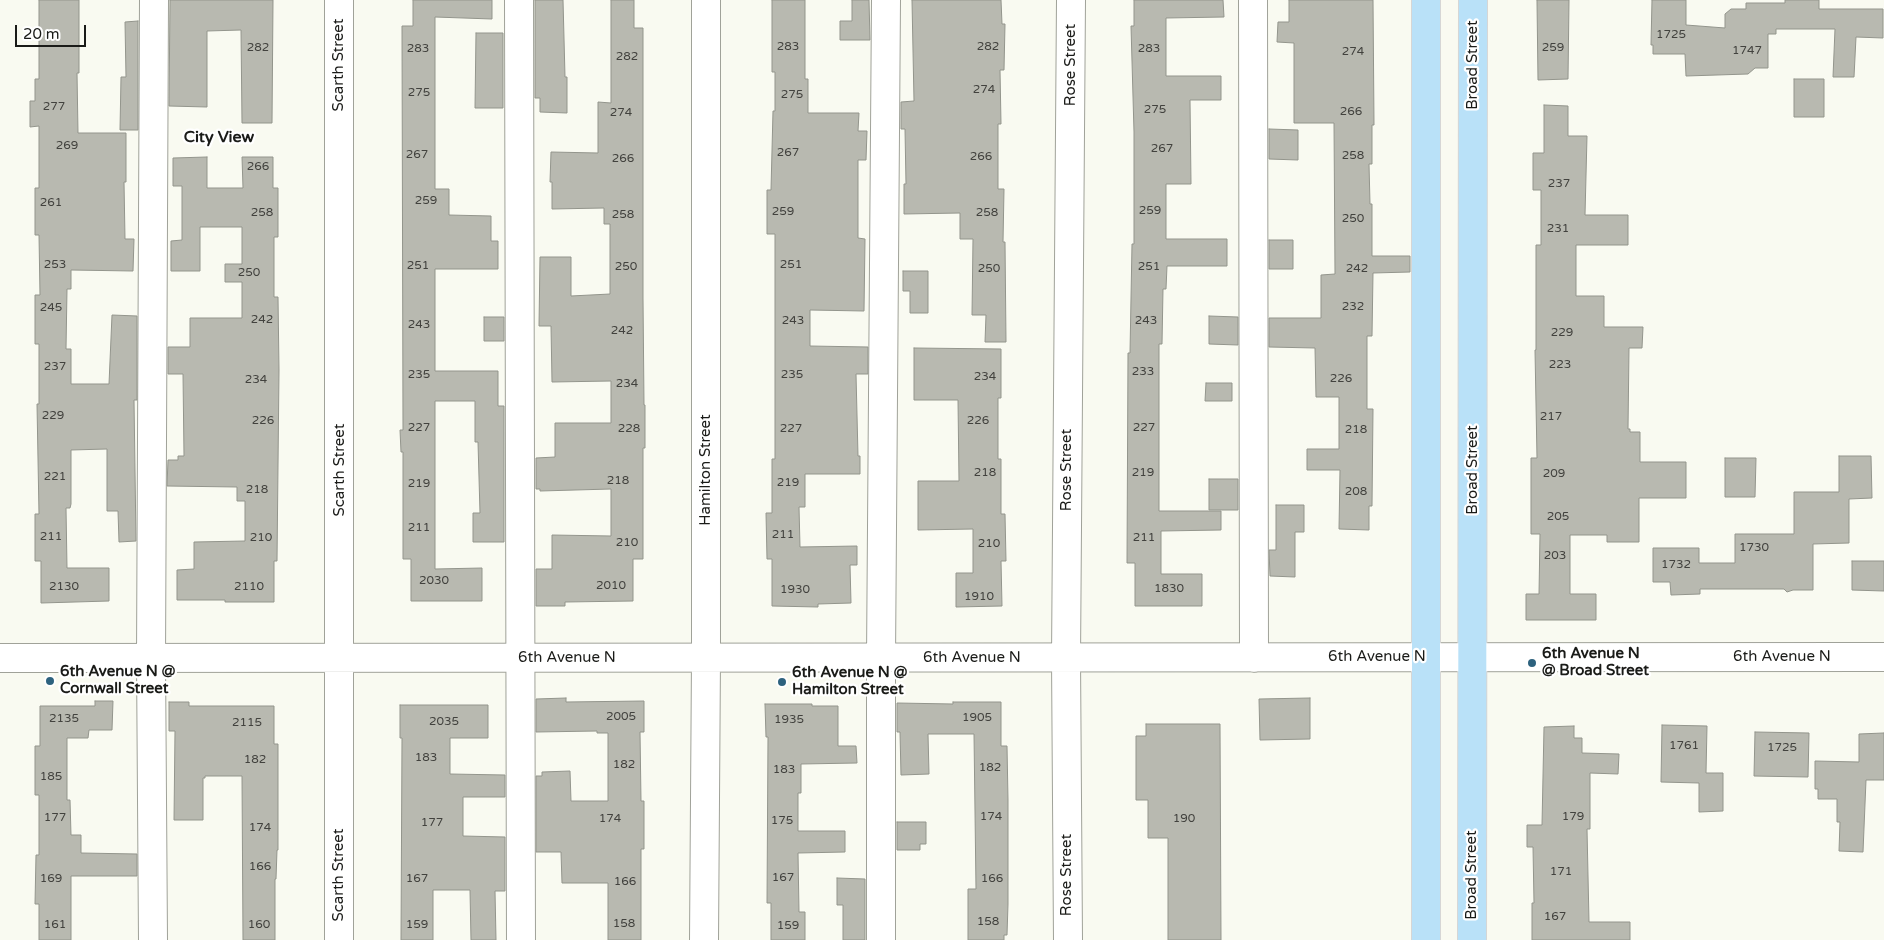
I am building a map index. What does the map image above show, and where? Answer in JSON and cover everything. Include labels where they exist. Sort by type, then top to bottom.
[{"type":"main road","points":[[1426,0],[1426,940]]},
{"type":"main road","name":"Broad Street","points":[[1472,940],[1473,0]]},
{"type":"street","points":[[154,0],[151,658],[154,940]]},
{"type":"street","name":"Scarth Street","points":[[339,0],[339,940]]},
{"type":"street","points":[[519,0],[522,658],[521,940]]},
{"type":"street","name":"Hamilton Street","points":[[704,940],[706,0]]},
{"type":"street","points":[[881,940],[886,0]]},
{"type":"street","name":"Rose Street","points":[[1068,940],[1066,658],[1071,0]]},
{"type":"street","points":[[1253,0],[1254,658]]},
{"type":"street","name":"6th Avenue N","points":[[0,658],[1884,657]]},
{"type":"building","points":[[39,0],[79,0],[78,133],[126,133],[126,182],[124,182],[125,239],[134,239],[133,271],[71,270],[71,289],[67,289],[66,349],[71,349],[71,384],[109,384],[112,315],[137,316],[137,400],[134,400],[136,541],[119,542],[118,511],[107,511],[107,449],[71,450],[71,504],[70,508],[66,508],[67,568],[109,568],[109,601],[41,603],[41,561],[35,561],[35,514],[39,514],[37,404],[39,404],[39,344],[35,344],[35,295],[40,295],[39,235],[35,235],[35,188],[39,188],[39,126],[30,127],[30,101],[35,101],[35,79],[39,79]]},
{"type":"building","points":[[170,0],[273,0],[272,123],[242,123],[241,30],[207,31],[207,107],[169,106]]},
{"type":"building","points":[[413,0],[492,0],[492,19],[435,17],[435,189],[449,189],[449,215],[491,216],[491,241],[498,241],[498,269],[435,269],[435,371],[498,371],[498,406],[504,406],[504,542],[473,542],[473,513],[480,513],[478,442],[475,442],[475,401],[435,401],[435,569],[482,568],[482,601],[411,601],[411,559],[403,559],[403,452],[401,452],[400,430],[403,430],[402,26],[413,26]]},
{"type":"building","points":[[535,0],[563,0],[567,113],[540,112],[540,98],[535,98]]},
{"type":"building","points":[[611,0],[634,0],[634,28],[643,28],[645,448],[643,448],[643,559],[633,559],[633,601],[565,602],[565,606],[536,606],[536,569],[552,569],[552,535],[611,536],[611,489],[540,491],[540,489],[536,489],[536,458],[555,457],[555,423],[611,423],[611,381],[552,382],[551,326],[539,326],[540,257],[571,257],[571,296],[610,294],[610,224],[604,224],[604,208],[552,209],[552,182],[550,182],[551,152],[598,153],[598,102],[611,103]]},
{"type":"building","points":[[772,0],[805,0],[805,79],[808,79],[808,113],[859,113],[858,131],[867,131],[866,160],[858,160],[858,238],[865,239],[864,311],[810,310],[810,346],[868,347],[868,374],[856,374],[860,474],[805,474],[805,507],[799,507],[800,547],[857,546],[857,565],[850,565],[851,603],[818,604],[818,607],[772,606],[772,559],[767,559],[766,513],[772,513],[772,459],[775,459],[775,234],[767,234],[767,190],[771,190],[773,111],[775,111],[775,72],[772,72]]},
{"type":"building","points":[[852,0],[869,0],[870,40],[840,40],[840,21],[852,21]]},
{"type":"building","points":[[912,0],[1001,0],[1002,24],[1005,24],[1004,70],[1000,70],[1001,124],[998,124],[998,189],[1004,189],[1003,242],[1005,242],[1006,342],[985,342],[986,315],[972,315],[973,239],[960,239],[960,213],[904,214],[904,184],[906,184],[905,129],[901,129],[901,102],[914,101]]},
{"type":"building","points":[[1134,0],[1223,0],[1224,17],[1166,18],[1166,76],[1221,76],[1221,100],[1190,100],[1191,184],[1166,184],[1166,239],[1227,239],[1227,266],[1167,266],[1166,289],[1163,289],[1162,344],[1159,344],[1159,511],[1221,511],[1221,530],[1161,531],[1161,574],[1202,574],[1202,606],[1135,606],[1135,563],[1127,563],[1128,353],[1130,353],[1132,244],[1134,244],[1134,132],[1131,26],[1134,26]]},
{"type":"building","points":[[1289,0],[1373,0],[1374,125],[1372,125],[1372,164],[1369,164],[1370,204],[1372,204],[1372,256],[1410,256],[1410,272],[1373,273],[1372,336],[1367,336],[1367,409],[1373,409],[1372,506],[1369,506],[1369,530],[1339,529],[1340,470],[1307,470],[1307,449],[1339,449],[1339,397],[1316,397],[1315,348],[1269,347],[1269,318],[1321,318],[1321,275],[1335,274],[1334,123],[1294,123],[1294,43],[1277,42],[1278,22],[1289,22]]},
{"type":"building","points":[[1537,0],[1569,0],[1568,79],[1538,80]]},
{"type":"building","points":[[1652,0],[1686,0],[1686,25],[1725,28],[1725,14],[1731,9],[1746,9],[1746,3],[1785,3],[1785,0],[1819,0],[1819,9],[1883,9],[1883,38],[1856,37],[1854,77],[1833,77],[1835,29],[1776,29],[1776,34],[1768,34],[1768,68],[1755,68],[1748,74],[1686,76],[1685,54],[1653,54],[1653,45],[1651,45]]},
{"type":"building","points":[[138,21],[138,130],[120,130],[121,77],[126,77],[125,22]]},
{"type":"building","points":[[476,33],[503,33],[503,108],[475,108]]},
{"type":"building","points":[[1794,79],[1824,79],[1824,117],[1794,117]]},
{"type":"building","points":[[1544,105],[1568,106],[1568,136],[1587,136],[1585,215],[1628,215],[1628,245],[1576,245],[1576,296],[1604,296],[1604,327],[1643,327],[1642,348],[1629,348],[1628,429],[1630,429],[1630,432],[1640,432],[1640,462],[1686,462],[1686,498],[1639,498],[1639,542],[1607,542],[1607,535],[1570,535],[1570,594],[1596,594],[1596,620],[1526,620],[1526,594],[1539,594],[1540,534],[1531,534],[1531,458],[1537,458],[1536,245],[1541,245],[1541,190],[1533,190],[1533,153],[1544,153]]},
{"type":"building","points":[[1269,129],[1298,130],[1298,160],[1269,159]]},
{"type":"building","points":[[207,157],[207,188],[243,188],[242,157],[273,157],[273,188],[278,188],[278,237],[274,237],[274,297],[278,297],[279,370],[277,561],[274,561],[274,602],[177,600],[177,570],[194,569],[194,542],[245,541],[245,501],[237,501],[237,487],[167,486],[168,460],[178,460],[178,456],[184,456],[183,374],[168,374],[168,347],[190,347],[190,318],[242,318],[242,282],[225,282],[225,264],[242,264],[242,227],[200,227],[200,271],[171,271],[171,241],[182,240],[182,186],[173,186],[173,158]]},
{"type":"building","points":[[1269,240],[1293,240],[1293,269],[1269,269]]},
{"type":"building","points":[[903,271],[928,271],[928,313],[910,313],[910,291],[903,291]]},
{"type":"building","points":[[1209,316],[1238,317],[1238,345],[1209,344]]},
{"type":"building","points":[[484,317],[504,317],[504,341],[484,341]]},
{"type":"building","points":[[914,348],[1001,349],[1001,398],[998,398],[998,459],[1001,459],[1001,514],[1005,514],[1006,561],[1001,561],[1002,606],[956,607],[956,573],[973,573],[973,529],[918,530],[918,481],[959,481],[958,400],[914,400]]},
{"type":"building","points":[[1206,383],[1232,383],[1232,401],[1205,401]]},
{"type":"building","points":[[1839,456],[1871,456],[1872,498],[1849,499],[1849,543],[1813,544],[1813,590],[1793,590],[1787,592],[1784,589],[1700,589],[1700,594],[1671,595],[1670,582],[1653,582],[1653,548],[1699,548],[1699,563],[1735,563],[1735,534],[1794,534],[1794,492],[1839,492]]},
{"type":"building","points":[[1725,458],[1756,458],[1755,497],[1725,497]]},
{"type":"building","points":[[1209,479],[1238,479],[1238,510],[1209,510]]},
{"type":"building","points":[[1276,505],[1304,505],[1304,532],[1295,532],[1295,577],[1270,576],[1269,550],[1276,550]]},
{"type":"building","points":[[1852,561],[1884,561],[1884,591],[1852,590]]},
{"type":"building","points":[[566,698],[566,702],[644,701],[644,732],[640,732],[641,801],[644,801],[644,849],[641,849],[641,940],[608,940],[608,883],[562,883],[561,852],[536,852],[536,776],[542,776],[542,772],[570,771],[571,801],[608,801],[608,733],[597,733],[597,731],[536,732],[536,699]]},
{"type":"building","points":[[1310,698],[1310,739],[1260,740],[1259,699]]},
{"type":"building","points":[[95,701],[113,701],[112,730],[89,730],[88,738],[67,738],[67,800],[70,800],[71,835],[81,835],[81,853],[137,854],[137,876],[71,876],[71,940],[39,940],[39,904],[35,904],[36,855],[39,855],[39,795],[35,795],[35,746],[40,746],[40,706],[95,706]]},
{"type":"building","points":[[169,702],[189,702],[189,706],[274,706],[274,744],[278,744],[278,850],[275,879],[275,940],[243,940],[242,776],[205,776],[203,778],[203,820],[174,820],[175,731],[169,731]]},
{"type":"building","points":[[953,702],[1001,702],[1001,746],[1007,746],[1008,800],[1008,904],[1007,935],[1004,935],[1004,940],[968,940],[968,889],[976,889],[974,734],[928,734],[929,774],[901,775],[900,732],[897,732],[897,703],[953,704]]},
{"type":"building","points":[[765,704],[838,706],[838,746],[856,746],[857,763],[801,764],[801,793],[798,793],[798,831],[845,831],[845,852],[798,853],[799,912],[805,912],[805,940],[771,940],[771,903],[767,903],[768,737],[766,737]]},
{"type":"building","points":[[400,705],[488,705],[488,738],[450,738],[450,774],[505,775],[505,797],[463,797],[463,836],[505,837],[505,891],[495,891],[496,940],[471,940],[470,890],[433,890],[433,940],[401,940],[402,738],[400,738]]},
{"type":"building","points":[[1146,724],[1220,724],[1221,940],[1168,940],[1168,838],[1148,838],[1148,800],[1136,800],[1136,736],[1146,736]]},
{"type":"building","points":[[1662,725],[1707,726],[1706,773],[1723,773],[1723,811],[1699,812],[1699,783],[1661,782]]},
{"type":"building","points":[[1574,726],[1574,738],[1582,738],[1582,753],[1619,754],[1618,774],[1590,773],[1590,829],[1587,829],[1589,922],[1630,922],[1630,940],[1532,940],[1532,903],[1534,903],[1533,847],[1527,847],[1527,825],[1542,825],[1544,727]]},
{"type":"building","points":[[1755,732],[1809,733],[1808,777],[1754,776]]},
{"type":"building","points":[[1884,733],[1884,780],[1866,780],[1863,852],[1839,851],[1840,822],[1837,822],[1837,799],[1818,799],[1818,789],[1815,789],[1815,761],[1859,762],[1859,734]]},
{"type":"building","points":[[897,822],[926,822],[926,844],[920,844],[920,850],[897,850]]},
{"type":"building","points":[[837,878],[865,879],[865,940],[843,940],[843,905],[837,905]]},
{"type":"place","name":"6th Avenue N @ Broad Street","points":[[1532,663]]},
{"type":"place","name":"6th Avenue N @ Cornwall Street","points":[[50,681]]},
{"type":"place","name":"6th Avenue N @ Hamilton Street","points":[[782,682]]},
{"type":"district","name":"City View","points":[[219,138]]}]
